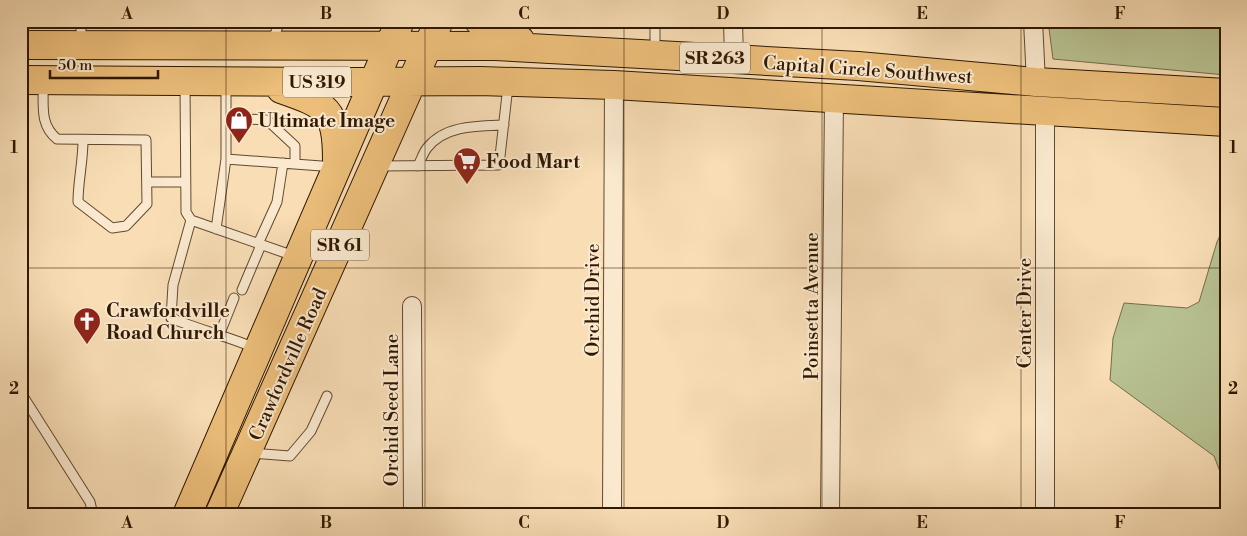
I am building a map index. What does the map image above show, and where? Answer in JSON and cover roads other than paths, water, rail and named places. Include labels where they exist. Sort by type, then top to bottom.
[{"type":"main road","name":"Crawfordville Road","points":[[187,515],[400,21]]},
{"type":"main road","points":[[478,21],[489,28],[542,49]]},
{"type":"main road","name":"US 319","points":[[21,45],[81,33],[270,47],[389,46]]},
{"type":"main road","name":"Crawfordville Road","points":[[219,515],[434,33]]},
{"type":"main road","name":"Capital Circle Southwest","points":[[389,46],[434,33],[542,49],[858,66],[1036,82],[1226,93]]},
{"type":"main road","name":"US 319","points":[[32,80],[413,81]]},
{"type":"main road","points":[[260,81],[314,101],[327,112],[336,130],[337,167]]},
{"type":"main road","name":"Capital Circle Southwest","points":[[413,81],[614,85],[1226,122]]},
{"type":"street","points":[[733,21],[734,59]]},
{"type":"street","points":[[1033,21],[1036,82]]},
{"type":"street","name":"Orchid Drive","points":[[612,515],[614,85]]},
{"type":"street","name":"Poinsetta Avenue","points":[[830,515],[834,98]]},
{"type":"street","name":"Center Drive","points":[[1044,515],[1045,111]]},
{"type":"street","name":"Orchid Seed Lane","points":[[412,306],[413,515]]},
{"type":"lane","points":[[270,47],[280,21]]},
{"type":"lane","points":[[655,21],[655,55]]},
{"type":"lane","points":[[32,80],[47,131],[57,139],[146,140],[147,204],[126,226],[112,228],[78,202],[78,180],[82,172],[83,140]]},
{"type":"lane","points":[[185,81],[186,212],[191,220],[297,257]]},
{"type":"lane","points":[[216,229],[226,159],[226,81]]},
{"type":"lane","points":[[375,166],[499,165],[509,82]]},
{"type":"lane","points":[[226,118],[267,120],[295,146],[295,164]]},
{"type":"lane","points":[[418,166],[427,148],[445,134],[470,126],[504,125]]},
{"type":"lane","points":[[226,159],[337,167]]},
{"type":"lane","points":[[242,290],[277,202],[283,163]]},
{"type":"lane","points":[[146,182],[185,182]]},
{"type":"lane","points":[[191,220],[173,284],[171,318],[207,333],[220,333],[258,350]]},
{"type":"lane","points":[[220,333],[234,298]]},
{"type":"lane","points":[[21,394],[90,502],[93,515]]},
{"type":"lane","points":[[247,453],[290,456],[311,431],[327,396]]},
{"type":"place","name":"Ultimate Image","points":[[239,144]]},
{"type":"place","name":"Food Mart","points":[[467,185]]},
{"type":"place","name":"Crawfordville Road Church","points":[[87,345]]}]
